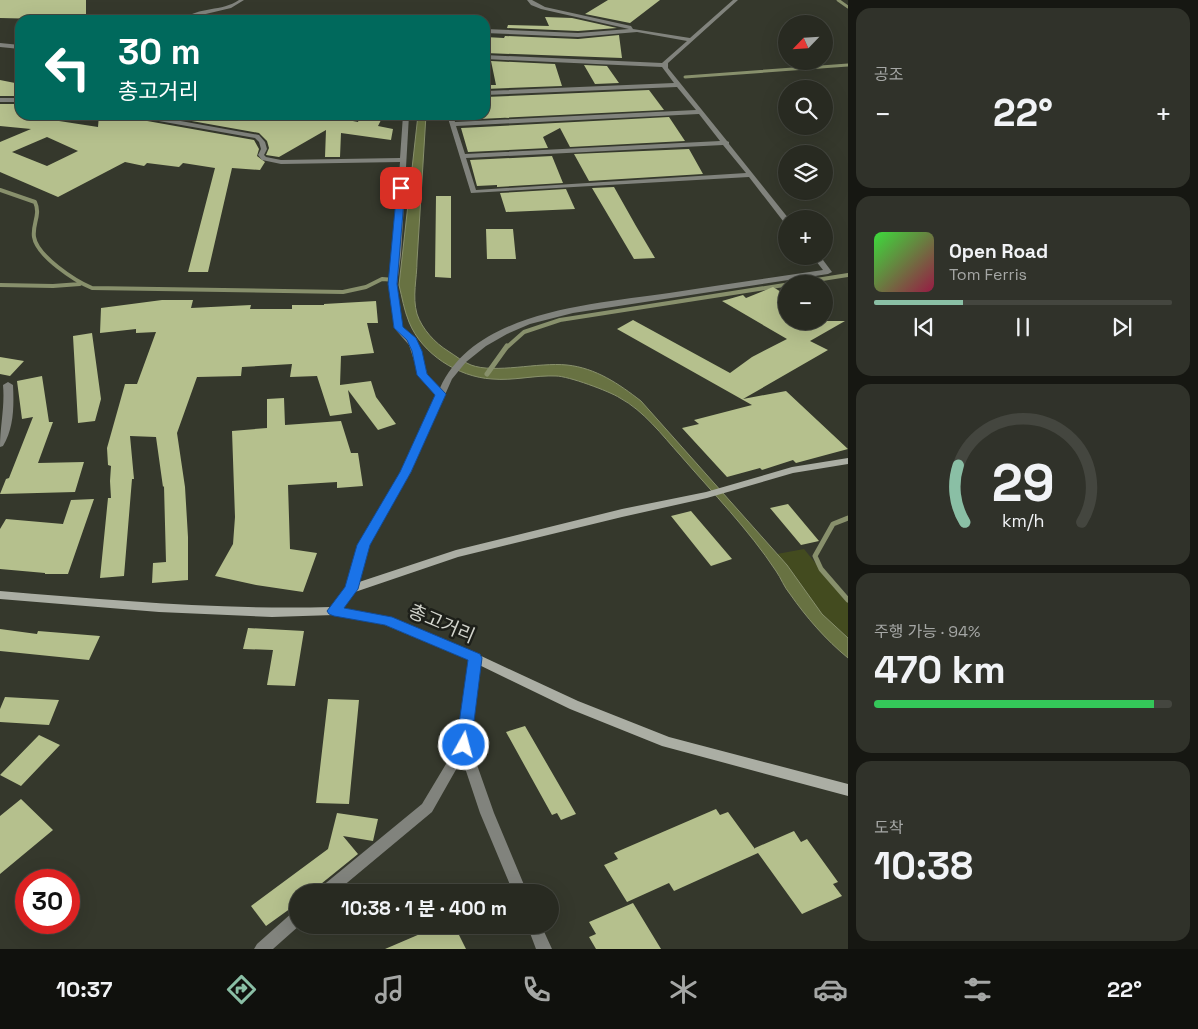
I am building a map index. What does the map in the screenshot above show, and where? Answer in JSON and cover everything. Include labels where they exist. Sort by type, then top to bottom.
[{"type":"street","points":[[196,15],[232,6],[242,0]]},
{"type":"street","points":[[529,0],[532,4],[543,8],[637,30],[690,40]]},
{"type":"street","points":[[490,57],[665,65],[690,40],[736,0]]},
{"type":"street","points":[[490,32],[578,35],[637,30]]},
{"type":"street","points":[[0,45],[15,46]]},
{"type":"street","points":[[665,65],[779,210]]},
{"type":"street","points":[[490,93],[680,85]]},
{"type":"street","points":[[0,100],[15,100]]},
{"type":"street","points":[[453,124],[701,112]]},
{"type":"street","points":[[165,120],[257,136],[264,149],[261,155],[264,159],[281,162],[403,160]]},
{"type":"street","points":[[406,120],[393,284],[398,328],[411,338],[417,351],[422,375],[441,394]]},
{"type":"street","points":[[452,120],[473,192],[752,175]]},
{"type":"street","points":[[462,156],[727,143]]},
{"type":"street","points":[[334,611],[351,589],[364,545],[406,472],[441,394],[454,370],[474,350],[500,334],[537,320],[592,307],[828,272],[823,265]]},
{"type":"street","points":[[0,444],[4,435],[10,404],[8,385]]},
{"type":"street","points":[[351,589],[456,554],[622,513],[706,495],[792,470],[848,461]]},
{"type":"street","name":"총고거리","points":[[0,594],[159,608],[272,613],[334,611],[387,620],[475,658],[574,705],[668,742],[848,790]]},
{"type":"street","points":[[336,884],[427,808],[464,745],[475,658]]},
{"type":"street","points":[[464,745],[487,813],[517,884]]},
{"type":"street","points":[[262,949],[289,925]]},
{"type":"street","points":[[538,934],[544,949]]},
{"type":"shaded area","points":[[417,120],[426,120],[415,301],[419,320],[426,330],[443,348],[471,365],[504,368],[567,365],[588,369],[607,378],[641,401],[787,565],[822,614],[848,638],[848,658],[824,636],[803,611],[754,541],[730,512],[652,424],[629,403],[598,388],[562,377],[492,379],[467,374],[454,369],[432,354],[415,334],[404,308],[399,285]]},
{"type":"shaded area","points":[[804,549],[848,603],[848,638],[822,614],[777,554]]},
{"type":"building","points":[[0,0],[86,0],[86,15],[15,15],[15,18],[0,18]]},
{"type":"building","points":[[608,0],[660,0],[630,23],[585,14]]},
{"type":"building","points":[[545,17],[572,18],[617,28],[578,31],[507,28],[508,25],[549,26]]},
{"type":"building","points":[[619,35],[622,58],[490,53],[490,37],[504,38],[505,36],[578,39]]},
{"type":"building","points":[[491,61],[555,64],[562,86],[490,89],[490,85],[496,85]]},
{"type":"building","points":[[584,65],[607,66],[619,83],[595,84]]},
{"type":"building","points":[[0,80],[15,83],[15,96],[0,96]]},
{"type":"building","points":[[649,90],[664,110],[490,118],[490,97]]},
{"type":"building","points":[[0,104],[15,104],[15,120],[52,120],[98,127],[99,120],[142,120],[254,140],[259,149],[257,156],[265,162],[260,170],[232,168],[208,272],[188,272],[215,168],[183,163],[179,167],[147,163],[144,166],[125,162],[58,197],[0,172],[0,142],[31,129],[0,126]],"holes":[[[47,137],[78,151],[47,166],[12,152]]]},
{"type":"building","points":[[669,117],[685,141],[570,147],[560,128],[543,137],[548,148],[468,152],[461,128]]},
{"type":"building","points":[[186,120],[348,120],[358,122],[359,120],[381,120],[378,126],[393,129],[391,140],[341,133],[340,157],[325,157],[326,130],[279,157],[266,155],[269,148],[267,141],[259,133]]},
{"type":"building","points":[[689,149],[703,174],[589,181],[574,154]]},
{"type":"building","points":[[552,156],[563,183],[497,187],[497,185],[477,186],[470,160]]},
{"type":"building","points":[[614,187],[655,258],[634,259],[592,188]]},
{"type":"building","points":[[566,189],[575,209],[506,212],[500,193]]},
{"type":"building","points":[[436,196],[451,196],[451,278],[435,277]]},
{"type":"building","points":[[486,229],[513,229],[516,259],[487,259]]},
{"type":"building","points":[[773,287],[778,290],[778,330],[829,330],[810,341],[828,350],[743,399],[786,391],[848,449],[796,463],[793,460],[762,470],[760,468],[727,477],[682,428],[699,424],[694,420],[752,405],[617,329],[633,320],[730,373],[752,357],[787,339],[722,301],[743,295],[746,298]]},
{"type":"building","points":[[162,300],[193,300],[191,308],[251,305],[250,309],[292,309],[292,305],[324,305],[376,301],[378,323],[367,323],[374,353],[341,356],[340,385],[371,381],[376,397],[396,424],[378,430],[348,390],[352,413],[330,416],[317,376],[290,377],[292,364],[242,367],[241,376],[197,377],[177,433],[185,487],[188,580],[152,583],[153,563],[166,562],[164,486],[156,437],[130,436],[134,479],[132,479],[124,576],[100,578],[108,498],[111,498],[111,466],[108,465],[107,448],[125,384],[137,384],[156,332],[136,333],[136,329],[100,333],[101,308]]},
{"type":"building","points":[[833,321],[845,321],[833,328]]},
{"type":"building","points":[[92,333],[101,399],[95,421],[78,423],[73,336]]},
{"type":"building","points":[[0,357],[24,361],[10,376],[0,374]]},
{"type":"building","points":[[42,376],[49,422],[53,422],[38,463],[84,462],[75,492],[0,494],[6,479],[9,478],[33,417],[22,419],[17,381]]},
{"type":"building","points":[[284,398],[285,425],[341,421],[351,453],[358,453],[363,486],[337,488],[337,482],[288,485],[290,549],[317,553],[303,592],[256,585],[215,576],[233,544],[235,517],[232,431],[267,428],[267,399]]},
{"type":"building","points":[[94,499],[68,574],[45,574],[0,569],[0,529],[6,519],[63,524],[71,500]]},
{"type":"building","points":[[788,504],[819,541],[801,545],[770,508]]},
{"type":"building","points":[[691,511],[732,559],[711,566],[671,516]]},
{"type":"building","points":[[248,628],[304,631],[295,686],[267,685],[273,650],[243,649]]},
{"type":"building","points":[[0,629],[37,634],[38,631],[100,636],[89,660],[0,651]]},
{"type":"building","points":[[5,697],[59,700],[49,725],[0,722],[0,709]]},
{"type":"building","points":[[328,699],[359,700],[349,804],[316,803]]},
{"type":"building","points":[[525,726],[576,814],[561,820],[557,813],[552,815],[506,732]]},
{"type":"building","points":[[39,735],[60,745],[21,786],[0,775]]},
{"type":"building","points":[[21,799],[53,830],[0,874],[0,816]]},
{"type":"building","points":[[716,809],[720,815],[728,812],[755,849],[794,831],[801,842],[807,839],[838,882],[833,884],[842,896],[802,914],[758,853],[674,891],[669,883],[627,902],[604,865],[618,859],[614,853]]},
{"type":"building","points":[[337,813],[378,819],[373,841],[343,836],[358,854],[321,884],[289,884],[289,909],[266,926],[251,906],[328,849]]},
{"type":"building","points":[[633,903],[661,949],[596,949],[589,937],[596,934],[589,922]]},
{"type":"building","points":[[420,934],[458,934],[466,949],[385,949]]},
{"type":"waterway","points":[[838,0],[848,7]]},
{"type":"waterway","points":[[685,77],[848,65]]},
{"type":"waterway","points":[[0,190],[35,202],[37,211],[34,237],[42,252],[49,260],[76,280],[92,288],[343,292],[366,287],[382,279],[395,280]]},
{"type":"waterway","points":[[506,348],[524,332],[560,320],[848,275]]},
{"type":"waterway","points":[[0,285],[53,286],[80,284]]},
{"type":"waterway","points":[[487,374],[507,346]]},
{"type":"waterway","points":[[848,518],[833,524],[815,556],[821,569],[848,600]]},
{"type":"route","points":[[401,188],[397,255],[393,284],[398,328],[411,338],[417,351],[422,375],[441,394],[406,472],[364,545],[351,589],[334,611],[387,620],[475,658],[464,745]]}]
